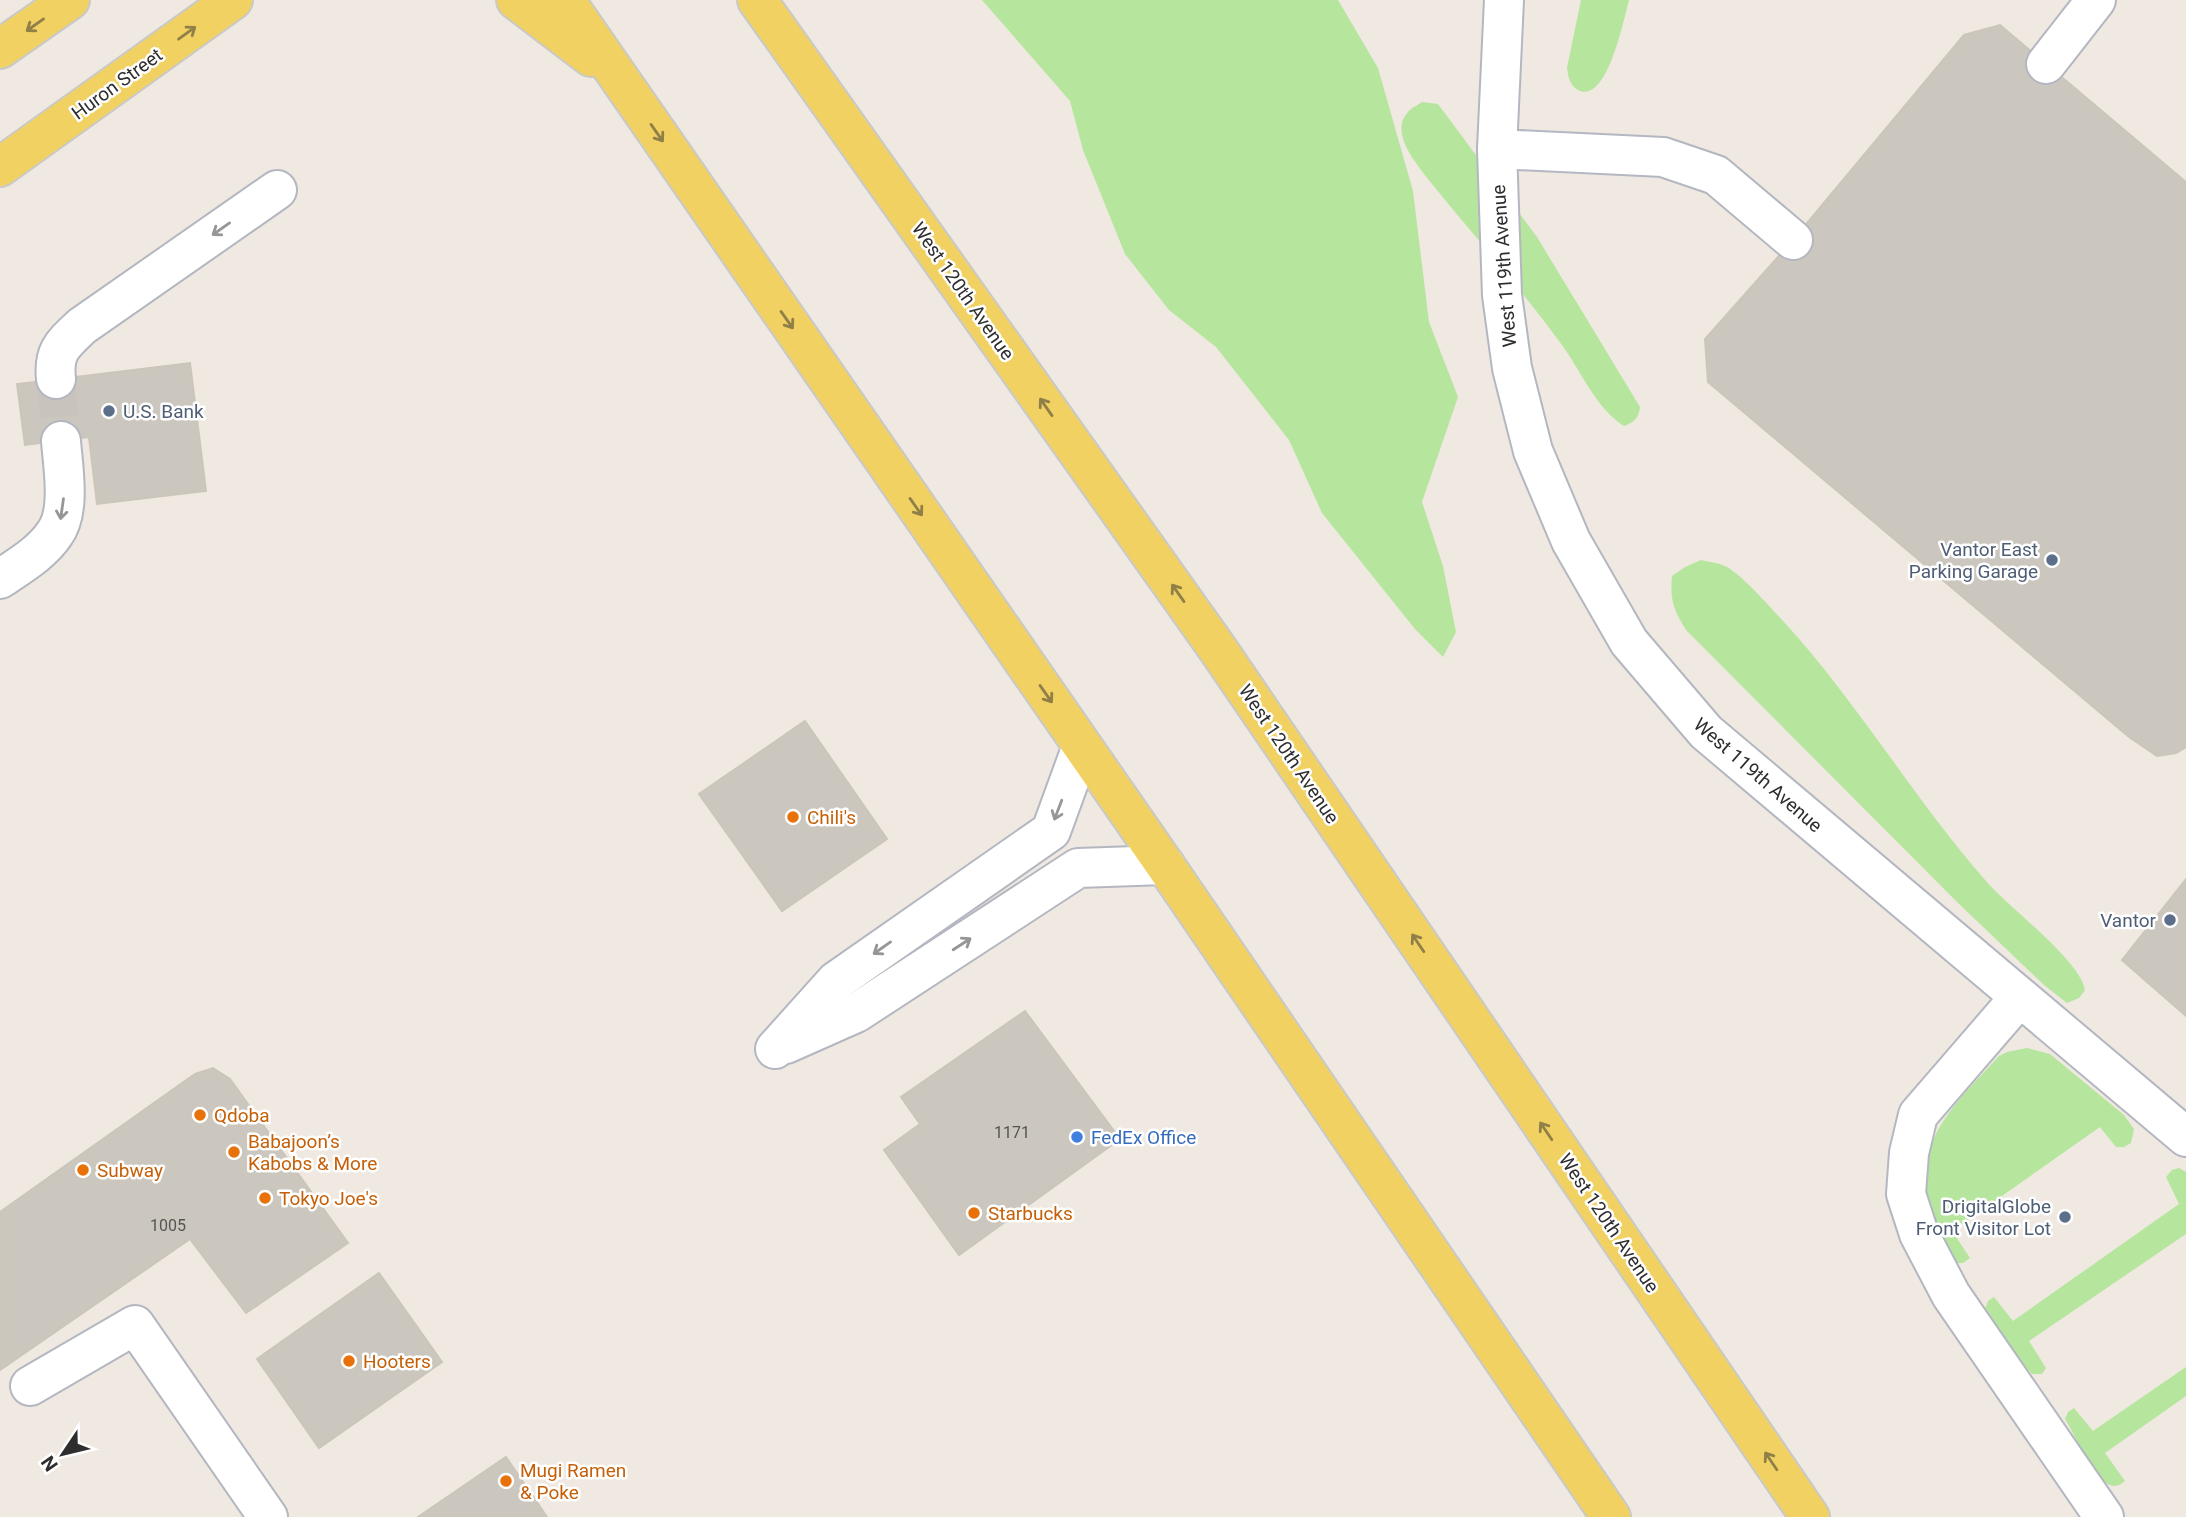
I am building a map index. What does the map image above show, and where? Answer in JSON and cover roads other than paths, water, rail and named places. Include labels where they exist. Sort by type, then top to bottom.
[{"type":"main road","points":[[0,49],[70,0]]},
{"type":"main road","name":"Huron Street","points":[[0,167],[233,0]]},
{"type":"main road","points":[[516,0],[618,77]]},
{"type":"main road","points":[[565,0],[1165,865],[1611,1517]]},
{"type":"main road","name":"West 120th Avenue","points":[[757,0],[1217,648],[1810,1517]]},
{"type":"main road","points":[[789,0],[890,188]]},
{"type":"lane","name":"West 119th Avenue","points":[[1504,0],[1497,149],[1502,295],[1512,368],[1533,451],[1571,541],[1629,642],[1706,732],[2186,1137]]},
{"type":"lane","points":[[2046,64],[2096,0]]},
{"type":"lane","points":[[1497,149],[1663,157],[1716,175],[1793,240]]},
{"type":"lane","points":[[56,379],[54,365],[61,345],[75,333],[277,190]]},
{"type":"lane","points":[[0,579],[39,550],[56,533],[62,516],[65,488],[61,441]]},
{"type":"lane","points":[[1082,746],[1051,831],[836,981],[775,1049],[856,1013],[1078,868],[1165,865]]},
{"type":"lane","points":[[2020,998],[1918,1115],[1909,1153],[1906,1194],[1919,1234],[1951,1295],[2104,1517]]},
{"type":"lane","points":[[30,1386],[135,1325],[268,1517]]},
{"type":"tunnel","points":[[56,379],[61,441]]},
{"type":"place","name":"U.S. Bank","points":[[109,411]]},
{"type":"place","name":"Vantor East Parking Garage","points":[[2052,560]]},
{"type":"place","name":"Chili's","points":[[793,817]]},
{"type":"place","name":"Vantor","points":[[2170,920]]},
{"type":"place","name":"Qdoba","points":[[200,1115]]},
{"type":"place","name":"FedEx Office","points":[[1077,1137]]},
{"type":"place","name":"Babajoon’s Kabobs & More","points":[[234,1152]]},
{"type":"place","name":"Subway","points":[[83,1170]]},
{"type":"place","name":"Tokyo Joe's","points":[[265,1198]]},
{"type":"place","name":"Starbucks","points":[[974,1213]]},
{"type":"place","name":"DrigitalGlobe Front Visitor Lot","points":[[2065,1217]]},
{"type":"place","name":"Hooters","points":[[349,1361]]},
{"type":"place","name":"Mugi Ramen & Poke","points":[[506,1481]]}]
